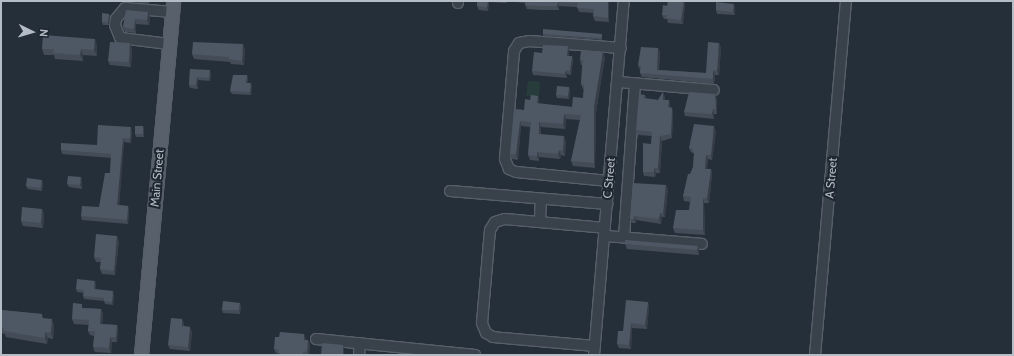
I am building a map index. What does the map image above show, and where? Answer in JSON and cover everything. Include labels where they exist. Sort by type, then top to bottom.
[{"type":"main road","name":"Main Street","points":[[141,355],[173,6]]},
{"type":"street","name":"C Street","points":[[594,351],[624,1]]},
{"type":"street","name":"A Street","points":[[815,355],[846,1]]},
{"type":"street","points":[[169,44],[120,38],[115,25],[116,19],[125,8],[173,6]]},
{"type":"street","points":[[609,181],[512,171],[505,159],[507,128],[514,51],[519,43],[529,41],[621,48]]},
{"type":"street","points":[[618,82],[714,90]]},
{"type":"street","points":[[624,237],[635,83]]},
{"type":"street","points":[[612,151],[630,152]]},
{"type":"street","points":[[610,167],[629,168]]},
{"type":"street","points":[[450,191],[607,204]]},
{"type":"street","points":[[540,222],[542,199]]},
{"type":"street","points":[[594,351],[493,337],[484,330],[482,323],[491,225],[505,219],[540,222],[605,232],[624,237],[702,244]]},
{"type":"street","points":[[316,340],[475,355]]},
{"type":"street","points":[[360,343],[360,355]]},
{"type":"green space","points":[[528,81],[540,82],[539,98],[526,96]]},
{"type":"building","points":[[477,1],[488,1],[487,7],[477,6]]},
{"type":"building","points":[[526,1],[608,1],[608,18],[593,16],[594,9],[577,8],[578,3],[558,2],[557,6],[540,6],[525,5]]},
{"type":"building","points":[[668,1],[684,1],[681,20],[666,18],[667,15],[662,15],[663,5],[667,6]]},
{"type":"building","points":[[716,2],[734,4],[733,12],[716,10]]},
{"type":"building","points":[[126,10],[148,12],[147,20],[135,19],[134,29],[123,27]]},
{"type":"building","points":[[102,13],[109,14],[108,22],[102,22]]},
{"type":"building","points":[[543,29],[602,34],[601,38],[543,34]]},
{"type":"building","points":[[43,35],[95,39],[94,50],[81,49],[80,55],[53,53],[54,49],[42,49]]},
{"type":"building","points":[[110,42],[130,43],[129,62],[108,61]]},
{"type":"building","points":[[193,42],[243,44],[242,61],[229,59],[229,57],[192,54]]},
{"type":"building","points":[[708,42],[719,43],[717,71],[713,70],[713,79],[640,73],[641,66],[638,65],[641,47],[658,48],[657,70],[706,73]]},
{"type":"building","points":[[543,45],[568,46],[567,56],[572,56],[570,71],[566,70],[565,74],[532,71],[534,52],[542,53]]},
{"type":"building","points":[[581,50],[603,52],[594,106],[594,163],[571,161],[581,115],[564,114],[563,124],[539,122],[539,134],[564,136],[563,150],[559,150],[558,154],[537,152],[537,156],[528,155],[531,122],[520,121],[516,154],[510,154],[514,109],[524,110],[525,99],[530,100],[531,95],[538,96],[537,103],[572,107],[573,97],[583,98],[584,85],[581,84],[583,60],[580,60]]},
{"type":"building","points":[[190,69],[210,70],[209,78],[197,77],[196,85],[189,85]]},
{"type":"building","points":[[233,75],[247,75],[246,83],[251,83],[250,92],[230,91]]},
{"type":"building","points":[[557,86],[569,87],[568,96],[556,95]]},
{"type":"building","points":[[663,92],[663,100],[669,100],[668,107],[672,108],[671,134],[660,136],[658,168],[654,168],[654,172],[643,172],[643,143],[651,144],[652,132],[636,130],[639,94],[645,95],[644,98],[658,100]]},
{"type":"building","points":[[689,92],[715,94],[716,109],[713,109],[712,114],[684,112]]},
{"type":"building","points":[[694,124],[714,126],[711,155],[706,155],[705,169],[711,169],[707,198],[703,198],[703,230],[673,228],[676,210],[689,210],[691,197],[683,196],[688,174],[690,174],[693,167],[694,154],[692,148],[689,148]]},
{"type":"building","points":[[98,125],[131,127],[130,139],[123,138],[117,205],[128,206],[127,220],[81,216],[82,206],[99,207],[105,173],[110,173],[111,154],[61,150],[61,143],[97,145]]},
{"type":"building","points":[[135,126],[143,126],[143,134],[135,134]]},
{"type":"building","points":[[68,176],[81,177],[80,185],[67,184]]},
{"type":"building","points":[[27,178],[42,180],[41,188],[26,186]]},
{"type":"building","points":[[633,183],[666,185],[663,213],[660,213],[659,219],[634,216],[634,219],[630,219]]},
{"type":"building","points":[[22,207],[42,209],[41,223],[21,221]]},
{"type":"building","points":[[96,234],[117,236],[114,271],[100,269],[101,258],[94,257]]},
{"type":"building","points":[[625,240],[698,246],[697,250],[625,244]]},
{"type":"building","points":[[77,279],[95,281],[94,289],[113,291],[112,302],[104,301],[104,298],[83,296],[84,290],[76,289]]},
{"type":"building","points":[[626,300],[648,302],[645,325],[631,323],[629,345],[617,344],[618,331],[623,331]]},
{"type":"building","points":[[223,301],[240,303],[239,310],[222,310]]},
{"type":"building","points":[[73,303],[82,304],[82,308],[101,309],[100,324],[117,325],[116,337],[110,337],[109,348],[93,347],[95,331],[88,331],[89,320],[72,319]]},
{"type":"building","points":[[1,310],[42,314],[42,318],[52,319],[51,332],[45,332],[45,338],[4,331],[4,328],[1,327]]},
{"type":"building","points":[[171,318],[182,319],[182,326],[190,327],[188,347],[168,345]]},
{"type":"building","points":[[280,332],[304,334],[304,340],[308,340],[307,352],[303,351],[303,355],[280,355],[278,349],[274,349],[275,337],[279,337]]},
{"type":"building","points":[[322,343],[343,345],[343,355],[321,355]]}]
